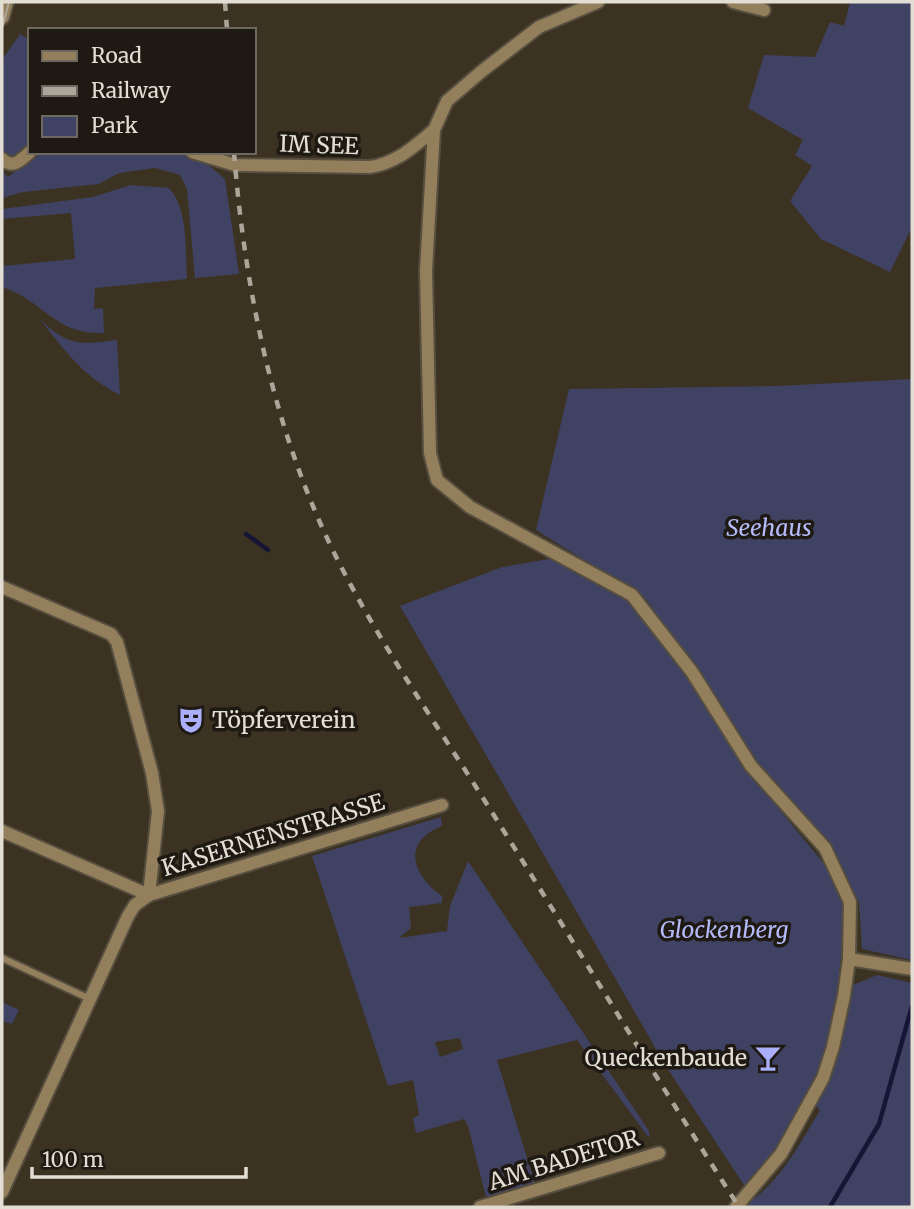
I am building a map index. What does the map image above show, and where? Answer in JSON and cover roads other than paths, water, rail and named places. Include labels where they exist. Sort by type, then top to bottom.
[{"type":"street","points":[[2,17],[6,2]]},
{"type":"street","points":[[598,2],[539,27],[482,71],[447,101],[434,130],[426,271],[430,453],[437,480],[470,508],[632,595],[692,671],[751,766],[825,848],[850,902],[849,959],[834,1047],[822,1078],[782,1154],[736,1207]]},
{"type":"street","points":[[733,2],[764,10]]},
{"type":"street","name":"IM SEE","points":[[199,154],[235,165],[370,167],[387,164],[405,154],[434,130]]},
{"type":"street","points":[[2,159],[16,164],[28,154]]},
{"type":"street","points":[[2,587],[111,635],[117,642],[152,773],[158,811],[149,895],[135,905],[128,916],[2,1192]]},
{"type":"street","name":"KASERNENSTRASSE","points":[[2,831],[149,895],[442,805]]},
{"type":"street","points":[[849,959],[912,969]]},
{"type":"street","name":"AM BADETOR","points":[[480,1207],[659,1153]]},
{"type":"lane","points":[[2,958],[90,999]]},
{"type":"waterway","points":[[246,534],[268,550]]},
{"type":"waterway","points":[[830,1207],[879,1124],[912,1006]]},
{"type":"tram line","points":[[2,28],[9,2]]},
{"type":"railway","points":[[225,2],[227,28]]},
{"type":"railway","points":[[234,154],[243,239],[268,369],[293,453],[325,534],[388,650],[739,1207]]},
{"type":"place","name":"Töpferverein","points":[[191,720]]},
{"type":"place","name":"Queckenbaude","points":[[768,1058]]},
{"type":"park label","name":"Seehaus","points":[[769,528]]},
{"type":"park label","name":"Glockenberg","points":[[724,930]]}]
